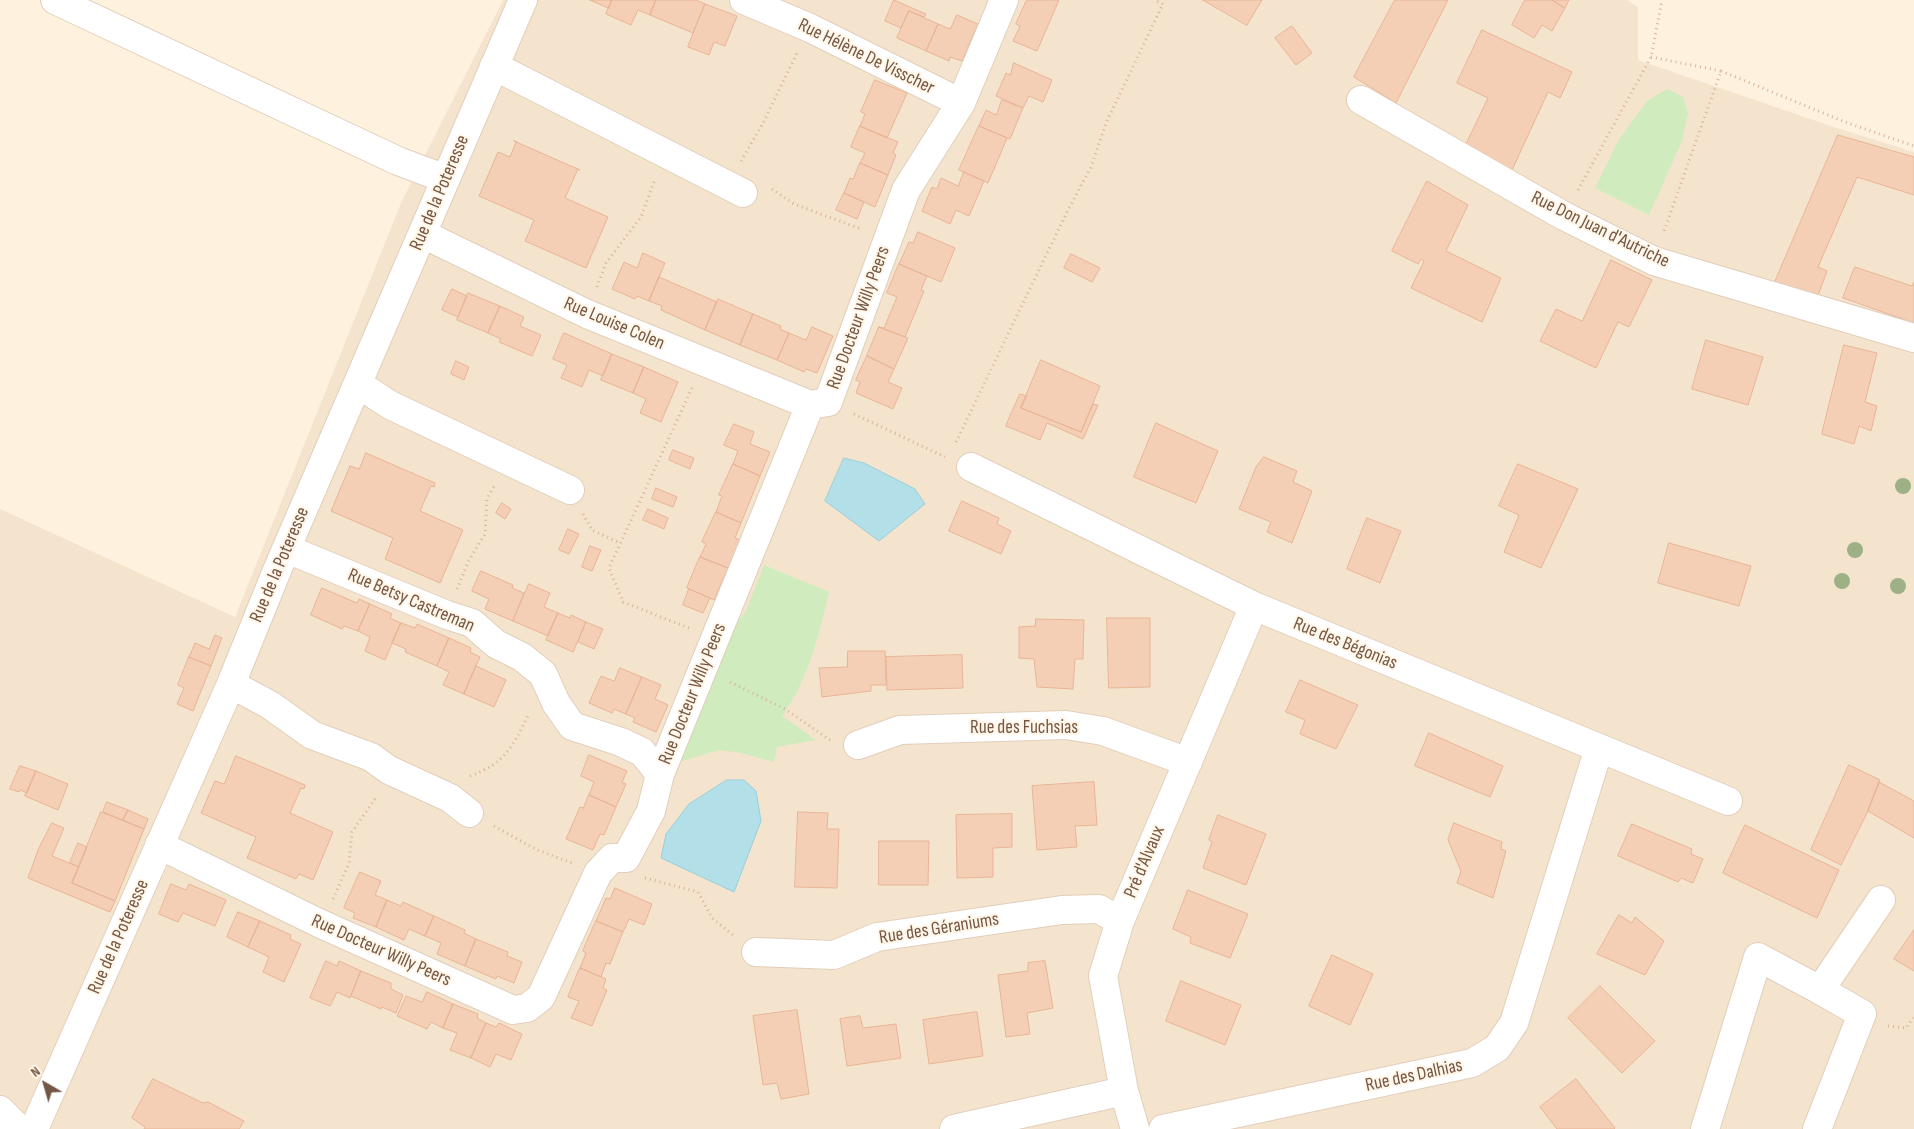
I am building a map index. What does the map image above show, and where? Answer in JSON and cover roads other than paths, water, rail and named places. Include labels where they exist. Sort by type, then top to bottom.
[{"type":"street","points":[[55,0],[398,161],[446,179]]},
{"type":"street","name":"Rue de la Poteresse","points":[[34,1129],[231,684],[287,549],[523,0]]},
{"type":"street","name":"Rue Hélène De Visscher","points":[[744,0],[810,28],[961,103]]},
{"type":"street","name":"Rue Docteur Willy Peers","points":[[159,845],[321,924],[513,1010],[527,1008],[541,998],[600,870],[612,858],[626,858],[651,811],[660,774],[702,669],[819,404],[888,239],[906,190],[961,103],[1004,0]]},
{"type":"street","points":[[494,66],[743,193]]},
{"type":"street","name":"Rue Don Juan d'Autriche","points":[[1361,100],[1564,216],[1654,261],[1914,338]]},
{"type":"street","name":"Rue Louise Colen","points":[[423,234],[587,314],[704,362],[819,404]]},
{"type":"street","points":[[358,384],[390,405],[570,490]]},
{"type":"street","name":"Rue des Bégonias","points":[[960,463],[1254,606],[1728,800]]},
{"type":"street","name":"Rue Betsy Castreman","points":[[287,549],[447,615],[472,623],[496,644],[522,657],[543,674],[556,704],[572,726],[621,742],[642,752],[660,774]]},
{"type":"street","name":"Pré d'Alvaux","points":[[1135,1129],[1124,1091],[1103,976],[1120,921],[1254,606]]},
{"type":"street","points":[[231,684],[270,705],[312,735],[371,757],[389,770],[460,805]]},
{"type":"street","name":"Rue des Fuchsias","points":[[858,745],[900,730],[1066,725],[1103,731],[1188,762]]},
{"type":"street","name":"Rue des Dalhias","points":[[1163,1129],[1472,1063],[1497,1048],[1514,1023],[1599,748]]},
{"type":"street","points":[[1820,990],[1881,900]]},
{"type":"street","name":"Rue des Géraniums","points":[[756,952],[834,955],[877,937],[1062,910],[1099,909],[1120,921]]},
{"type":"street","points":[[1705,1129],[1758,958],[1862,1014],[1817,1129]]},
{"type":"street","points":[[954,1129],[1124,1091]]},
{"type":"street","points":[[0,1110],[19,1129]]},
{"type":"water","points":[[844,458],[864,463],[915,489],[925,504],[879,541],[825,501]]},
{"type":"water","points":[[727,780],[744,780],[756,791],[761,821],[734,892],[661,858],[666,834],[689,804]]}]
